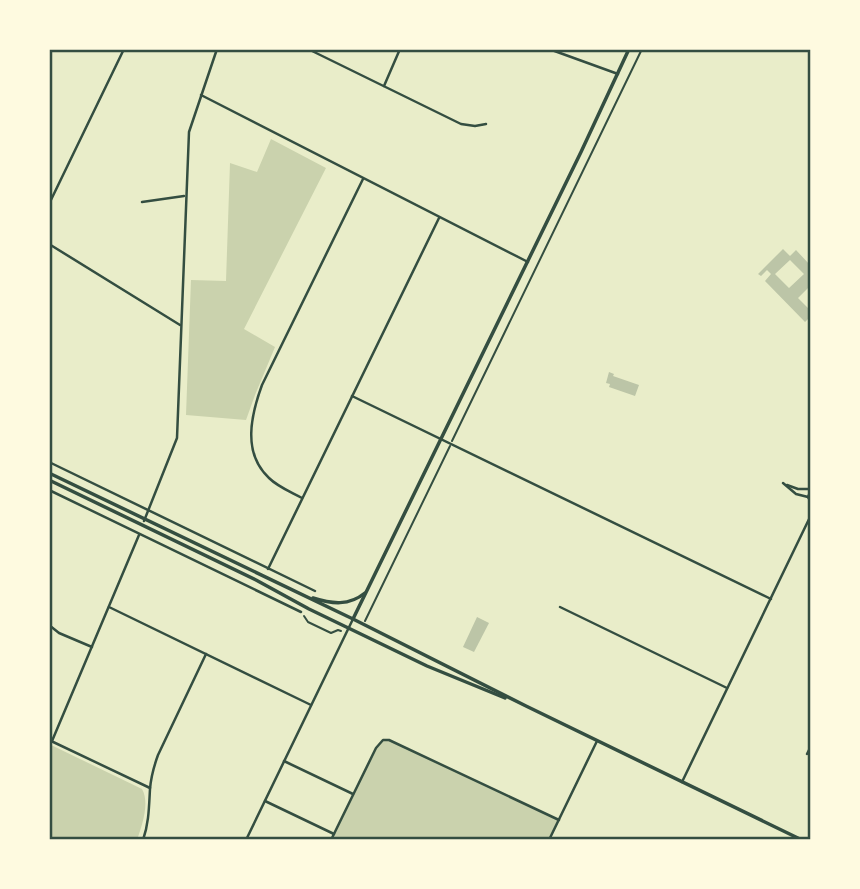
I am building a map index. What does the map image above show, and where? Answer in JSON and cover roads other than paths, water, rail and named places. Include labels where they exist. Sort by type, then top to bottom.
[{"type":"main road","points":[[353,619],[629,49]]},
{"type":"main road","points":[[49,473],[802,840]]},
{"type":"main road","points":[[49,480],[427,666],[526,706]]},
{"type":"main road","points":[[288,589],[335,603],[354,601],[368,590]]},
{"type":"street","points":[[49,204],[124,49]]},
{"type":"street","points":[[143,525],[177,438],[189,131],[217,49]]},
{"type":"street","points":[[308,49],[461,124],[475,127],[486,124]]},
{"type":"street","points":[[384,86],[400,49]]},
{"type":"street","points":[[549,49],[618,74]]},
{"type":"street","points":[[201,95],[528,262]]},
{"type":"street","points":[[302,498],[279,486],[263,472],[253,450],[251,420],[262,386],[363,179]]},
{"type":"street","points":[[142,202],[186,196]]},
{"type":"street","points":[[268,569],[439,218]]},
{"type":"street","points":[[49,244],[181,325]]},
{"type":"street","points":[[352,396],[771,599]]},
{"type":"street","points":[[49,463],[315,591]]},
{"type":"street","points":[[682,782],[810,515],[811,502],[808,497],[796,494],[783,483],[798,489],[811,490],[808,497]]},
{"type":"street","points":[[49,490],[301,612]]},
{"type":"street","points":[[139,533],[51,740],[150,788]]},
{"type":"street","points":[[252,588],[256,580]]},
{"type":"street","points":[[109,607],[311,705]]},
{"type":"street","points":[[560,607],[727,688]]},
{"type":"street","points":[[246,840],[353,619]]},
{"type":"street","points":[[49,625],[59,633],[92,647]]},
{"type":"street","points":[[144,840],[149,817],[150,788],[158,755],[206,654]]},
{"type":"street","points":[[331,840],[376,748],[383,740],[389,740],[559,820]]},
{"type":"street","points":[[550,840],[597,741]]},
{"type":"street","points":[[807,754],[811,746]]},
{"type":"street","points":[[284,761],[353,794]]},
{"type":"street","points":[[265,802],[334,834]]}]
